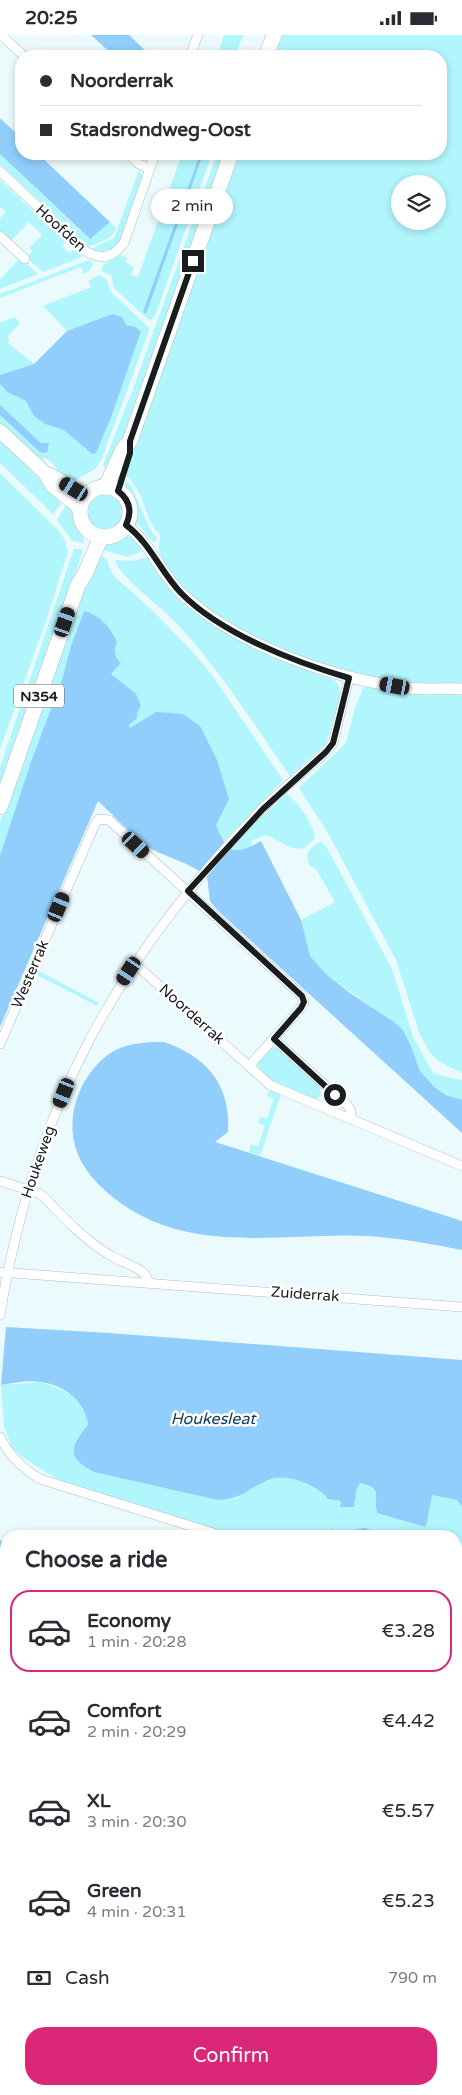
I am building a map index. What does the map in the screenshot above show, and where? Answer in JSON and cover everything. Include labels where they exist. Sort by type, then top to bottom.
[{"type":"main road","points":[[268,50],[274,35]]},
{"type":"main road","points":[[112,489],[130,453],[130,441],[230,160]]},
{"type":"main road","points":[[0,431],[45,473],[83,502]]},
{"type":"main road","points":[[96,489],[112,489],[129,503],[130,515],[126,525],[118,533],[95,534],[81,521],[83,502],[96,489]]},
{"type":"main road","name":"N354","points":[[0,807],[78,585],[79,571],[95,534]]},
{"type":"street","points":[[1,35],[17,50]]},
{"type":"street","points":[[192,50],[198,35]]},
{"type":"street","points":[[135,160],[150,169]]},
{"type":"street","name":"Hoofden","points":[[0,171],[82,249],[93,255],[106,256],[116,253],[124,243],[153,160]]},
{"type":"street","points":[[0,235],[25,259]]},
{"type":"street","points":[[126,525],[150,548],[172,583],[204,612],[235,631],[282,655],[349,678],[410,688],[462,689]]},
{"type":"street","name":"Houkeweg","points":[[0,1315],[3,1272],[28,1190],[50,1126],[74,1069],[104,1011],[134,963],[188,891],[263,809],[326,752],[333,743],[349,678]]},
{"type":"street","name":"Westerrak","points":[[0,1044],[95,824],[99,819],[109,820],[188,891]]},
{"type":"street","points":[[188,891],[302,996],[304,1002],[301,1008],[249,1066]]},
{"type":"street","name":"Noorderrak","points":[[134,963],[270,1085],[462,1166]]},
{"type":"street","points":[[274,1039],[348,1106],[351,1111],[350,1119]]},
{"type":"street","points":[[0,1181],[45,1198],[66,1220],[98,1247],[143,1272],[148,1282]]},
{"type":"street","name":"Zuiderrak","points":[[3,1272],[462,1307]]},
{"type":"street","points":[[0,1437],[6,1449],[21,1466],[40,1479],[203,1530]]},
{"type":"shaded area","points":[[224,35],[243,35],[237,50],[219,50]]},
{"type":"shaded area","points":[[279,35],[462,35],[462,683],[403,683],[367,678],[312,661],[280,648],[217,616],[191,596],[171,574],[159,550],[160,535],[150,521],[137,489],[126,476],[144,415],[235,160],[447,160],[447,50],[273,50]]},
{"type":"shaded area","points":[[0,154],[89,239],[110,222],[116,228],[112,235],[88,247],[0,164]]},
{"type":"shaded area","points":[[180,160],[198,160],[144,312],[146,314],[201,160],[210,160],[153,319],[149,320],[114,288],[111,275],[101,271],[104,264],[121,255],[127,258],[126,263],[134,267],[131,275],[138,277]]},
{"type":"shaded area","points":[[215,160],[224,160],[134,413],[111,472],[105,469],[103,465],[133,389]]},
{"type":"shaded area","points":[[139,170],[143,176],[125,231],[119,243],[109,250],[98,251],[91,249],[114,238]]},
{"type":"shaded area","points":[[0,180],[66,242],[62,246],[69,253],[74,249],[82,257],[43,272],[28,259],[27,257],[32,251],[29,248],[42,235],[29,222],[11,241],[0,231],[0,218],[6,212],[0,207]]},
{"type":"shaded area","points":[[20,258],[38,274],[0,289],[0,280]]},
{"type":"shaded area","points":[[89,260],[92,261],[92,267],[84,274],[81,267],[0,298],[0,294]]},
{"type":"shaded area","points":[[99,275],[107,280],[110,291],[149,328],[149,331],[102,458],[96,468],[73,482],[56,470],[57,468],[46,458],[40,460],[0,425],[0,415],[27,440],[46,454],[48,452],[46,444],[41,443],[0,405],[0,384],[7,392],[26,401],[34,416],[45,424],[64,430],[87,450],[96,453],[112,415],[141,330],[126,325],[112,314],[67,331],[43,306],[91,287],[88,281]]},
{"type":"shaded area","points":[[15,317],[20,323],[7,337],[10,341],[8,343],[34,364],[0,375],[0,323]]},
{"type":"shaded area","points":[[0,440],[61,500],[60,506],[53,514],[0,463]]},
{"type":"shaded area","points":[[0,473],[58,530],[65,540],[68,552],[45,624],[0,749]]},
{"type":"shaded area","points":[[125,481],[131,485],[150,529],[157,538],[154,543],[134,520],[133,505],[125,488]]},
{"type":"shaded area","points":[[105,494],[112,495],[118,499],[122,505],[122,519],[118,525],[112,529],[105,530],[98,529],[92,525],[88,519],[87,512],[88,505],[92,499],[98,495]]},
{"type":"shaded area","points":[[68,502],[79,522],[84,543],[72,541],[57,520]]},
{"type":"shaded area","points":[[125,536],[133,538],[145,550],[128,557],[100,549],[105,543]]},
{"type":"shaded area","points":[[74,549],[83,549],[58,631],[0,790],[0,767]]},
{"type":"shaded area","points":[[101,555],[106,559],[114,576],[151,609],[192,651],[212,675],[283,780],[223,842],[216,825],[130,728],[129,726],[136,718],[111,674],[121,663],[113,650],[0,910],[0,823],[84,586]]},
{"type":"shaded area","points":[[146,557],[155,565],[176,597],[216,628],[274,657],[334,680],[339,686],[340,696],[326,744],[290,776],[203,654],[170,617],[130,581],[115,560],[135,561]]},
{"type":"shaded area","points":[[364,687],[401,691],[462,692],[462,1073],[436,1059],[429,1051],[420,1035],[396,960],[329,835],[299,788],[346,743],[356,705]]},
{"type":"shaded area","points":[[286,794],[299,806],[312,826],[315,837],[309,844],[304,848],[292,848],[265,835],[251,841],[252,845],[243,851],[232,849],[253,825]]},
{"type":"shaded area","points":[[321,842],[325,845],[333,859],[392,969],[413,1037],[434,1074],[462,1080],[462,1100],[438,1090],[428,1082],[415,1062],[403,1030],[326,974],[310,956],[301,920],[335,902],[316,869],[310,866],[307,858],[313,846]]},
{"type":"shaded area","points":[[39,971],[99,1003],[97,1006],[37,975]]},
{"type":"shaded area","points":[[271,1047],[278,1048],[320,1087],[321,1095],[317,1099],[312,1099],[280,1086],[265,1076],[257,1064]]},
{"type":"shaded area","points":[[270,1089],[280,1093],[280,1097],[260,1156],[249,1152],[251,1144],[258,1146],[265,1126],[258,1123],[260,1117],[267,1119],[274,1098],[267,1096]]},
{"type":"shaded area","points":[[41,1382],[58,1388],[78,1401],[86,1415],[88,1424],[79,1436],[235,1499],[260,1483],[276,1477],[284,1477],[301,1481],[317,1489],[328,1499],[341,1501],[340,1507],[354,1507],[356,1491],[360,1483],[370,1487],[375,1492],[377,1500],[376,1510],[426,1527],[432,1495],[457,1500],[462,1507],[462,1530],[214,1530],[57,1479],[25,1459],[12,1448],[4,1426],[1,1385]]},
{"type":"water","points":[[91,35],[129,35],[145,50],[107,50]]},
{"type":"water","points":[[0,118],[15,132],[15,160],[44,160],[110,222],[90,239],[0,154]]},
{"type":"water","points":[[198,160],[201,160],[146,314],[143,312]]},
{"type":"water","points":[[112,314],[122,317],[126,325],[141,331],[112,415],[96,453],[92,454],[64,430],[45,424],[34,416],[26,401],[7,392],[0,384],[0,375],[34,364],[67,331]]},
{"type":"water","points":[[0,405],[41,443],[49,443],[47,453],[40,452],[0,415]]},
{"type":"water","points":[[84,611],[104,622],[117,642],[115,653],[121,663],[111,674],[136,694],[141,706],[137,713],[137,718],[129,725],[130,728],[156,712],[183,714],[200,726],[217,760],[229,799],[216,825],[224,842],[229,847],[238,850],[245,849],[261,841],[301,920],[310,956],[326,974],[403,1030],[420,1071],[434,1087],[446,1095],[462,1100],[462,1133],[217,910],[210,901],[207,877],[192,867],[151,849],[98,801],[0,1027],[0,856],[31,762],[62,680],[71,646]]},
{"type":"water","points":[[164,1042],[193,1056],[213,1075],[220,1087],[228,1115],[228,1132],[215,1142],[462,1221],[462,1250],[427,1243],[368,1236],[223,1237],[194,1233],[167,1226],[140,1215],[121,1203],[95,1180],[77,1152],[73,1139],[72,1125],[77,1098],[90,1073],[115,1050],[128,1045]]},
{"type":"water","name":"Houkesleat","points":[[6,1327],[462,1360],[462,1507],[457,1500],[432,1495],[426,1527],[377,1513],[375,1491],[367,1485],[360,1483],[356,1491],[354,1507],[340,1507],[341,1501],[328,1499],[317,1489],[292,1479],[275,1478],[240,1495],[218,1500],[94,1472],[85,1467],[75,1456],[75,1445],[88,1424],[83,1408],[72,1395],[58,1387],[36,1381],[1,1385]]},
{"type":"water","points":[[364,1528],[372,1530],[354,1530]]},
{"type":"route","points":[[193,261],[130,441],[130,453],[118,491],[129,503],[130,515],[126,525],[143,539],[172,583],[183,595],[204,612],[235,631],[282,655],[349,678],[333,743],[326,752],[263,809],[188,891],[302,996],[304,1002],[301,1008],[274,1039],[335,1095]]}]
